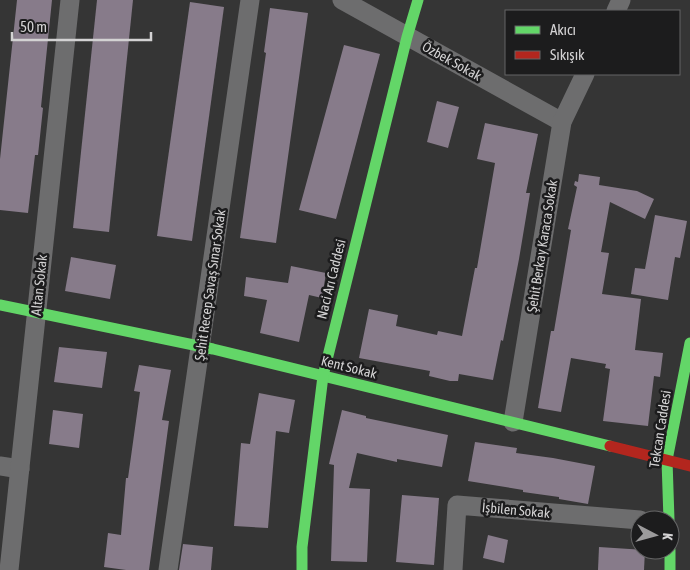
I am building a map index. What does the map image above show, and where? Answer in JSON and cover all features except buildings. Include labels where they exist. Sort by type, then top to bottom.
[{"type":"street","name":"Altan Sokak","points":[[9,570],[70,0]]},
{"type":"street","name":"Şehit Recep Savaş Sınar Sokak","points":[[168,570],[250,0]]},
{"type":"street","name":"Özbek Sokak","points":[[342,0],[562,122]]},
{"type":"street","name":"Naci Arı Caddesi","points":[[302,570],[302,547],[323,376],[407,37],[418,0]]},
{"type":"street","name":"Şehit Berkay Karaca Sokak","points":[[513,422],[562,122],[585,75]]},
{"type":"street","name":"Kent Sokak","points":[[0,305],[201,347],[690,466]]},
{"type":"street","name":"Tekcan Caddesi","points":[[669,510],[667,460],[690,342]]},
{"type":"street","points":[[0,466],[20,469]]},
{"type":"street","name":"İşbilen Sokak","points":[[453,570],[457,505],[630,519]]},
{"type":"traffic: fast","points":[[302,570],[302,547],[323,376],[407,37],[418,0]]},
{"type":"traffic: fast","points":[[0,305],[213,349],[610,446]]},
{"type":"traffic: fast","points":[[669,510],[667,460],[690,343]]},
{"type":"traffic: fast","points":[[670,560],[670,570]]},
{"type":"traffic: jam","points":[[610,446],[690,466]]}]
